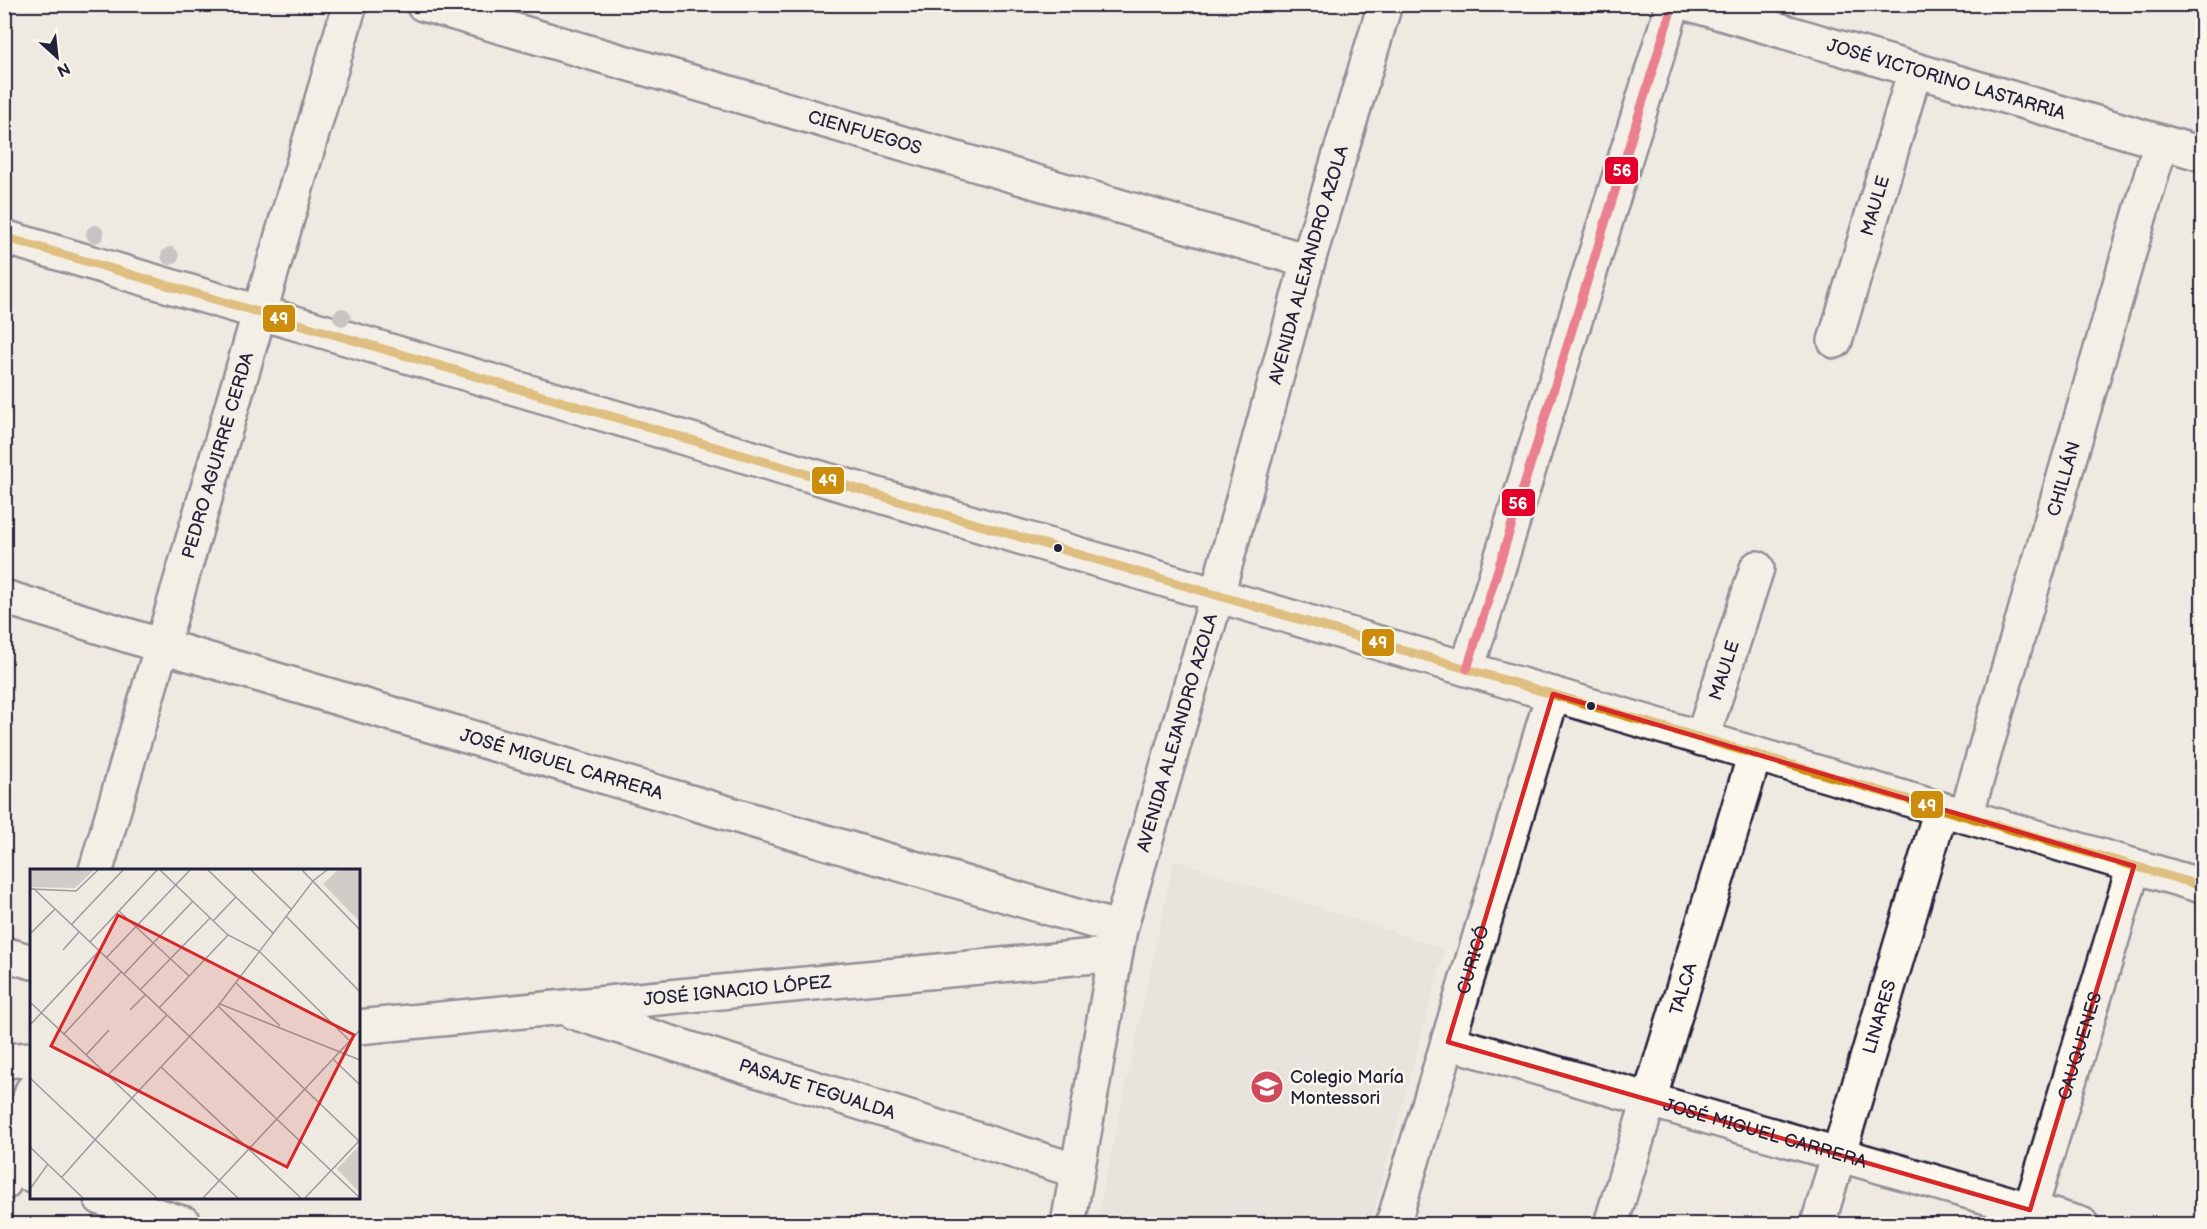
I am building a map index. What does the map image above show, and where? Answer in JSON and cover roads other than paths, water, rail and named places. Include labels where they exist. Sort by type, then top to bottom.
[{"type":"street","name":"PEDRO AGUIRRE CERDA","points":[[96,869],[350,4]]},
{"type":"street","name":"CIENFUEGOS","points":[[423,4],[1308,261]]},
{"type":"street","name":"AVENIDA ALEJANDRO AZOLA","points":[[1068,1224],[1118,942],[1217,595],[1308,261],[1385,4]]},
{"type":"street","points":[[1467,669],[1673,4]]},
{"type":"street","name":"JOSÉ VICTORINO LASTARRIA","points":[[1690,4],[2202,154]]},
{"type":"street","name":"MAULE","points":[[1835,341],[1915,70]]},
{"type":"street","name":"CHILLÁN","points":[[1953,813],[2161,142]]},
{"type":"street","points":[[4,237],[2202,886]]},
{"type":"street","name":"MAULE","points":[[1702,739],[1757,568]]},
{"type":"street","name":"JOSÉ MIGUEL CARRERA","points":[[4,597],[1118,942]]},
{"type":"street","name":"CURICÓ","points":[[1393,1224],[1553,694]]},
{"type":"street","name":"TALCA","points":[[1611,1224],[1755,754]]},
{"type":"street","name":"LINARES","points":[[1818,1224],[1839,1154],[1953,813]]},
{"type":"street","name":"CAUQUENES","points":[[2028,1217],[2134,866]]},
{"type":"street","name":"JOSÉ IGNACIO LÓPEZ","points":[[360,1027],[560,1007],[1118,942]]},
{"type":"street","points":[[4,954],[30,961]]},
{"type":"street","name":"PASAJE TEGUALDA","points":[[560,1007],[1077,1171]]},
{"type":"street","name":"JOSÉ MIGUEL CARRERA","points":[[1448,1042],[1839,1154],[2028,1217],[2081,1224]]},
{"type":"street","points":[[4,1061],[30,1059]]},
{"type":"street","points":[[15,1175],[30,1100]]},
{"type":"street","points":[[107,1199],[185,1224]]},
{"type":"place","name":"Colegio María Montessori","points":[[1267,1087]]}]
